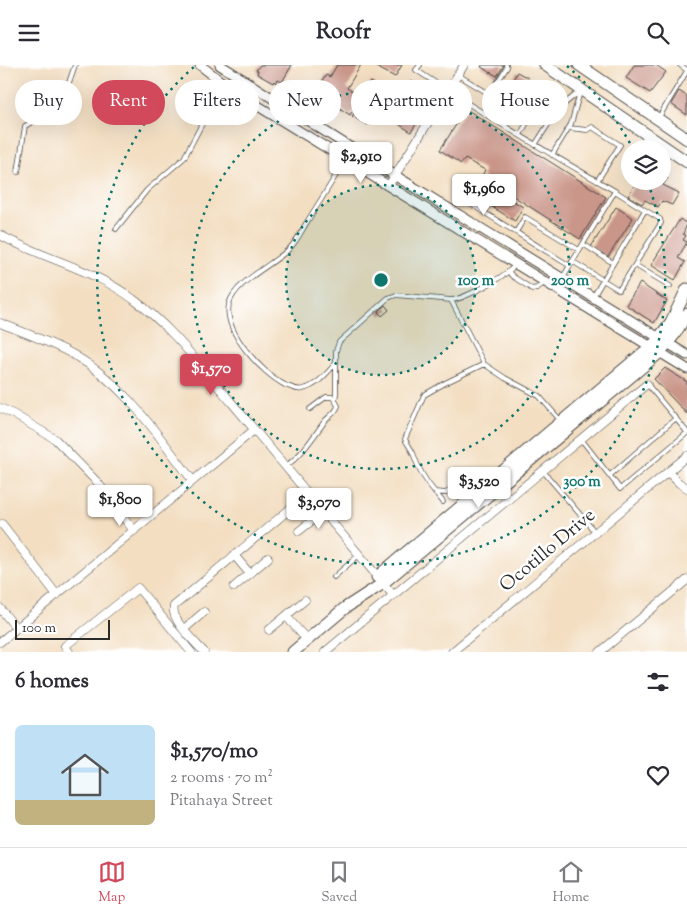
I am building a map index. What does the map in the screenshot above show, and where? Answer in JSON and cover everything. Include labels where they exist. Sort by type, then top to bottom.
[{"type":"main road","points":[[545,65],[687,162]]},
{"type":"main road","points":[[579,65],[687,139]]},
{"type":"main road","points":[[293,652],[659,345],[687,289]]},
{"type":"main road","points":[[564,425],[579,419],[659,345],[687,314]]},
{"type":"street","points":[[200,65],[218,80]]},
{"type":"street","points":[[220,65],[395,176],[593,297],[659,345],[687,369]]},
{"type":"street","points":[[455,80],[464,65]]},
{"type":"street","points":[[259,106],[583,305],[604,313],[659,345],[687,355]]},
{"type":"street","points":[[389,185],[427,125]]},
{"type":"street","points":[[421,205],[433,206],[447,214],[451,214],[453,211]]},
{"type":"street","points":[[0,235],[20,246],[103,280],[132,297],[159,319],[309,493],[393,595]]},
{"type":"street","points":[[516,264],[524,261],[561,277]]},
{"type":"street","points":[[561,277],[565,294]]},
{"type":"street","points":[[0,323],[75,356],[105,377],[139,411],[193,481]]},
{"type":"street","points":[[325,652],[647,384]]},
{"type":"street","points":[[0,408],[14,414],[55,439],[98,483],[134,531]]},
{"type":"street","points":[[0,642],[254,430]]},
{"type":"street","name":"Ocotillo Drive","points":[[452,652],[687,456]]},
{"type":"street","points":[[668,472],[678,483],[687,488]]},
{"type":"street","points":[[204,652],[174,616],[174,606],[309,493]]},
{"type":"street","points":[[299,531],[324,511]]},
{"type":"street","points":[[2,524],[57,595]]},
{"type":"street","points":[[234,555],[250,574]]},
{"type":"street","points":[[234,587],[268,558]]},
{"type":"street","points":[[600,652],[687,579]]},
{"type":"street","points":[[69,652],[65,646],[138,588],[191,652]]},
{"type":"street","points":[[269,630],[305,600]]},
{"type":"street","points":[[0,608],[16,628]]},
{"type":"street","points":[[184,629],[204,612]]},
{"type":"street","points":[[286,616],[307,640]]},
{"type":"lane","points":[[18,172],[25,126],[54,109],[63,100],[75,65]]},
{"type":"lane","points":[[420,65],[416,70],[431,80]]},
{"type":"lane","points":[[499,80],[507,67],[506,65]]},
{"type":"lane","points":[[657,119],[687,70],[680,65]]},
{"type":"lane","points":[[458,75],[482,89]]},
{"type":"lane","points":[[552,155],[569,128],[580,90]]},
{"type":"lane","points":[[535,145],[558,109],[580,90]]},
{"type":"lane","points":[[461,199],[619,290],[661,223],[660,219],[615,191],[472,106]]},
{"type":"lane","points":[[116,229],[146,190],[184,158],[201,125]]},
{"type":"lane","points":[[520,135],[526,125]]},
{"type":"lane","points":[[569,128],[588,129],[592,127],[620,145],[597,181]]},
{"type":"lane","points":[[336,378],[332,373],[326,375],[304,389],[295,389],[276,380],[264,371],[243,346],[231,325],[229,305],[235,293],[254,274],[291,247],[345,160]]},
{"type":"lane","points":[[561,277],[571,264],[615,191]]},
{"type":"lane","points":[[593,297],[645,210]]},
{"type":"lane","points":[[516,232],[525,217],[579,250]]},
{"type":"lane","points":[[583,244],[613,263]]},
{"type":"lane","points":[[286,466],[295,460],[327,419],[337,410],[338,406],[335,400],[336,351],[339,342],[390,297],[399,295],[451,301],[465,296],[509,272],[516,264]]},
{"type":"lane","points":[[636,265],[670,286]]},
{"type":"lane","points":[[509,272],[532,289],[545,282]]},
{"type":"lane","points":[[451,301],[484,364],[505,378],[539,396],[564,425]]},
{"type":"lane","points":[[326,375],[336,363]]},
{"type":"lane","points":[[442,502],[429,485],[405,440],[425,394],[484,364]]},
{"type":"lane","points":[[580,439],[620,489],[687,432],[647,384]]},
{"type":"lane","points":[[310,409],[326,397],[332,397],[335,400]]},
{"type":"lane","points":[[609,476],[676,418]]},
{"type":"lane","points":[[579,419],[591,431]]},
{"type":"lane","points":[[543,471],[595,533]]},
{"type":"lane","points":[[436,492],[446,493],[456,486]]},
{"type":"lane","points":[[334,577],[359,555]]},
{"type":"building","points":[[260,65],[292,65],[283,80],[269,81],[257,74],[258,71],[256,70]]},
{"type":"building","points":[[337,65],[361,65],[347,88],[351,91],[350,115],[341,109],[341,80],[323,80],[326,75],[330,77]]},
{"type":"building","points":[[378,65],[402,65],[395,77],[376,67]]},
{"type":"building","points":[[482,65],[504,65],[497,76],[481,67]]},
{"type":"building","points":[[634,65],[656,65],[666,72],[650,93],[626,78]]},
{"type":"building","points":[[517,72],[528,78],[527,80],[513,80]]},
{"type":"building","points":[[679,91],[687,96],[687,115],[671,104]]},
{"type":"building","points":[[472,113],[482,119],[482,125],[491,125],[606,197],[580,239],[482,176],[485,170],[465,159],[461,164],[440,150],[456,125],[472,125]]},
{"type":"building","points":[[400,125],[416,125],[411,132]]},
{"type":"building","points":[[479,179],[523,207],[515,221],[471,194]]},
{"type":"building","points":[[671,189],[679,193],[672,205],[662,201],[658,207],[645,200],[642,204],[628,196],[632,190]]},
{"type":"building","points":[[616,207],[633,218],[608,257],[591,247]]},
{"type":"building","points":[[680,219],[687,224],[683,234],[686,236],[683,240],[687,242],[678,258],[685,262],[675,280],[651,265]]},
{"type":"building","points":[[640,283],[667,301],[654,323],[626,305]]},
{"type":"building","points":[[385,305],[389,310],[382,316],[378,312]]},
{"type":"building","points":[[665,368],[687,382],[687,414],[654,379]]}]
